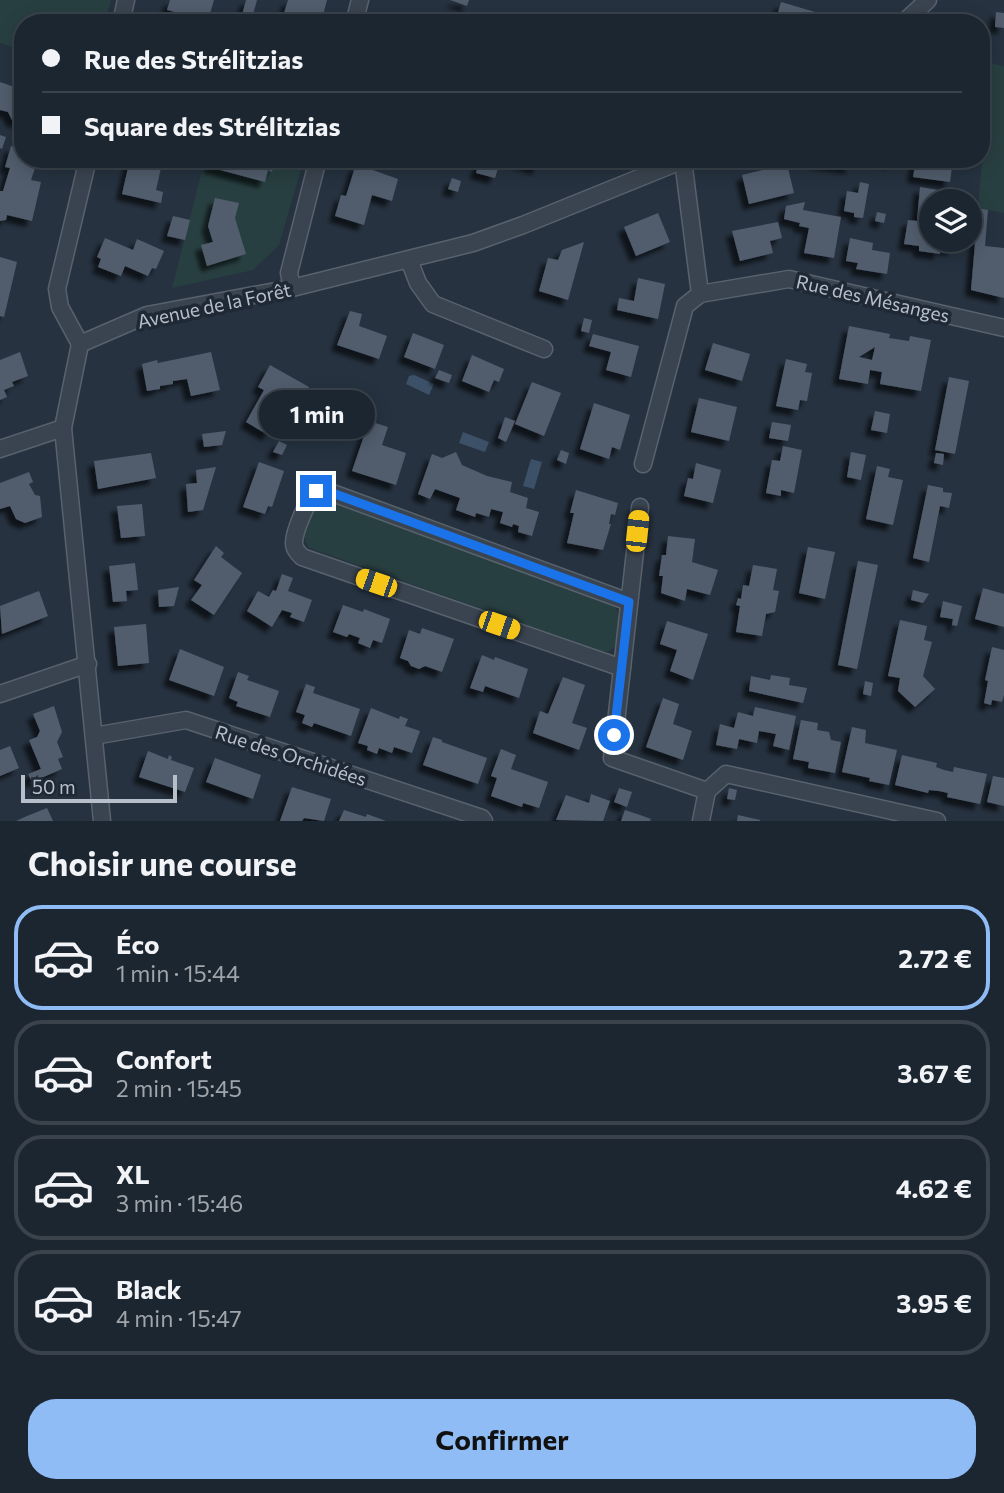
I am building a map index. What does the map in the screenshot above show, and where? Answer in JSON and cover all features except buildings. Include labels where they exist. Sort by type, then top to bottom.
[{"type":"street","points":[[913,14],[928,0]]},
{"type":"street","points":[[86,168],[57,289],[60,307],[80,344],[63,428],[102,821]]},
{"type":"street","points":[[292,288],[289,273],[316,168]]},
{"type":"street","name":"Avenue de la Forêt","points":[[80,344],[147,315],[292,288],[473,243],[523,226],[665,168]]},
{"type":"street","points":[[642,464],[685,306],[701,294],[686,168]]},
{"type":"street","points":[[409,260],[418,283],[433,304],[544,349]]},
{"type":"street","name":"Rue des Mésanges","points":[[701,294],[789,279],[1004,328]]},
{"type":"street","points":[[0,449],[63,428]]},
{"type":"street","points":[[621,668],[302,557],[296,551],[294,542],[309,498],[316,491],[327,491],[629,602]]},
{"type":"street","points":[[640,507],[612,758],[707,791]]},
{"type":"street","points":[[0,694],[88,664]]},
{"type":"street","name":"Rue des Orchidées","points":[[93,736],[186,720],[482,818],[484,821]]},
{"type":"street","points":[[701,821],[707,791],[726,774],[937,821]]},
{"type":"green space","points":[[0,0],[111,0],[107,14],[14,14],[14,48],[0,43]]},
{"type":"green space","points":[[990,63],[1004,66],[1004,213],[982,209],[982,189],[980,189],[981,168],[990,168]]},
{"type":"green space","points":[[203,168],[301,168],[279,245],[253,270],[172,288]]},
{"type":"green space","points":[[322,499],[612,604],[619,618],[617,645],[608,652],[601,651],[308,547],[304,537],[314,507]]},
{"type":"water","points":[[414,375],[434,384],[429,395],[406,384],[409,376]]},
{"type":"water","points":[[463,432],[489,442],[485,452],[459,443]]},
{"type":"water","points":[[531,459],[542,462],[534,489],[523,486]]},
{"type":"route","points":[[316,491],[327,491],[629,602],[614,735]]}]
